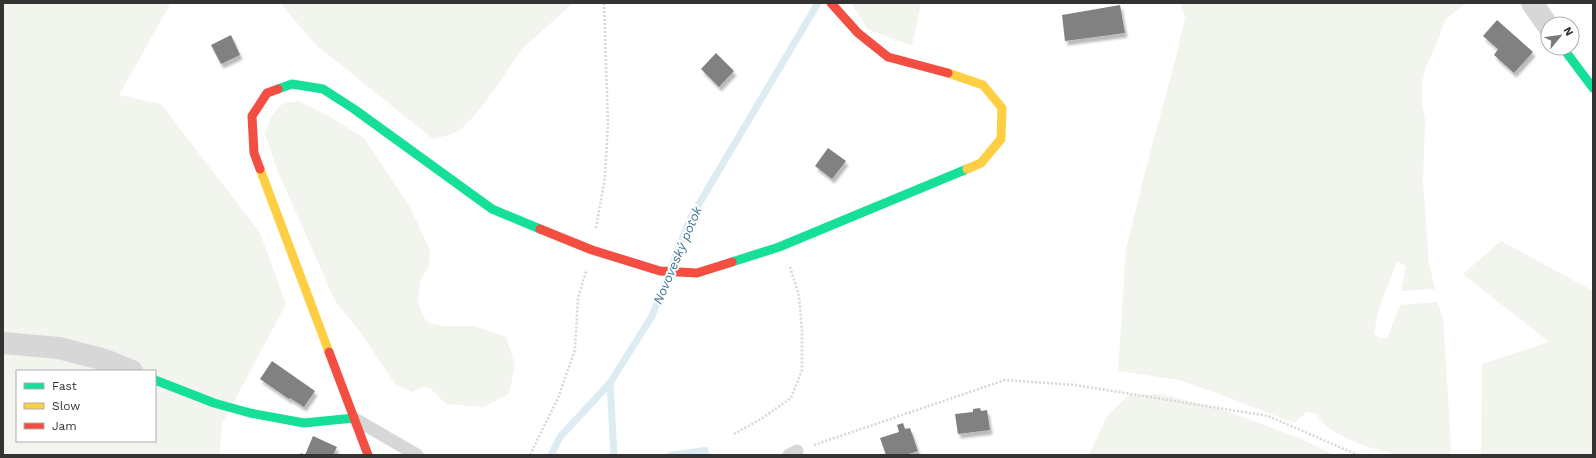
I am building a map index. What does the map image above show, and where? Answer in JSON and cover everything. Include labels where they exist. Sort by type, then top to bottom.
[{"type":"street","points":[[368,455],[254,153],[252,116],[267,93],[292,84],[323,89],[354,109],[492,209],[592,250],[660,271],[697,273],[779,247],[982,162],[1001,139],[1002,108],[983,85],[938,69],[888,57],[858,33],[832,3]]},
{"type":"street","points":[[1532,3],[1541,16]]},
{"type":"street","points":[[1569,56],[1593,88]]},
{"type":"street","points":[[3,344],[59,348],[104,360],[129,370]]},
{"type":"street","points":[[156,380],[214,403],[250,413],[304,423],[354,418]]},
{"type":"lane","points":[[354,418],[418,455]]},
{"type":"path","points":[[734,434],[761,419],[791,398],[802,370],[802,331],[799,296],[792,272],[779,247]]},
{"type":"path","points":[[793,453],[1005,380],[1075,385],[1268,416],[1358,455]]},
{"type":"shaded area","points":[[3,3],[171,3],[119,95],[161,104],[260,233],[286,304],[222,424],[220,455],[3,455]]},
{"type":"shaded area","points":[[280,3],[573,3],[522,49],[487,100],[460,130],[449,135],[433,139],[316,45]]},
{"type":"shaded area","points":[[852,3],[921,3],[912,46],[867,29]]},
{"type":"shaded area","points":[[1181,3],[1466,3],[1445,20],[1425,69],[1422,85],[1422,102],[1425,120],[1423,183],[1429,263],[1435,289],[1401,291],[1406,266],[1397,262],[1379,308],[1374,333],[1379,338],[1387,338],[1400,305],[1437,302],[1443,317],[1451,450],[1449,455],[1393,454],[1368,447],[1342,436],[1322,422],[1317,414],[1307,412],[1294,423],[1179,380],[1118,371],[1126,249],[1185,17]]},
{"type":"shaded area","points":[[298,101],[327,115],[364,138],[410,207],[430,251],[429,266],[420,281],[418,301],[423,316],[428,323],[445,326],[474,326],[506,337],[515,365],[509,394],[483,407],[446,404],[430,388],[422,387],[412,392],[396,385],[361,333],[335,301],[276,167],[265,134],[272,115],[282,104]]},
{"type":"shaded area","points":[[1501,241],[1593,291],[1593,455],[1481,455],[1482,364],[1549,342],[1463,274]]},
{"type":"shaded area","points":[[1162,394],[1226,411],[1299,438],[1334,455],[1089,455],[1107,416],[1129,395]]},
{"type":"shaded area","points":[[707,447],[710,455],[667,455],[668,452]]},
{"type":"building","points":[[1120,5],[1125,33],[1065,41],[1062,15]]},
{"type":"building","points":[[1497,20],[1533,52],[1514,73],[1494,55],[1498,49],[1483,36]]},
{"type":"building","points":[[231,35],[240,55],[221,64],[211,45]]},
{"type":"building","points":[[716,53],[734,71],[719,87],[701,69]]},
{"type":"building","points":[[828,148],[846,161],[832,179],[815,166]]},
{"type":"building","points":[[272,361],[315,391],[304,407],[290,398],[289,399],[260,379]]},
{"type":"building","points":[[980,408],[981,411],[987,410],[990,430],[958,434],[955,414],[973,412],[973,409]]},
{"type":"building","points":[[903,423],[905,429],[910,428],[918,451],[906,455],[886,455],[880,438],[899,432],[897,425]]},
{"type":"building","points":[[313,436],[337,447],[333,455],[305,455]]},
{"type":"waterway","name":"Novoveský potok","points":[[614,455],[610,383],[652,316],[690,219],[818,3]]},
{"type":"waterway","points":[[551,455],[560,437],[610,383]]},
{"type":"traffic: fast","points":[[1569,56],[1593,88]]},
{"type":"traffic: fast","points":[[278,89],[292,84],[323,89],[354,109],[492,209],[540,229]]},
{"type":"traffic: fast","points":[[732,262],[779,247],[967,169]]},
{"type":"traffic: fast","points":[[156,380],[214,403],[250,413],[304,423],[354,418]]},
{"type":"traffic: slow","points":[[948,73],[983,85],[1002,108],[1001,139],[981,163],[967,169]]},
{"type":"traffic: slow","points":[[260,169],[329,352]]},
{"type":"traffic: jam","points":[[831,3],[858,33],[888,57],[948,73]]},
{"type":"traffic: jam","points":[[260,169],[254,153],[252,116],[267,93],[278,89]]},
{"type":"traffic: jam","points":[[540,229],[592,250],[660,271],[697,273],[732,262]]},
{"type":"traffic: jam","points":[[329,352],[368,455]]}]
